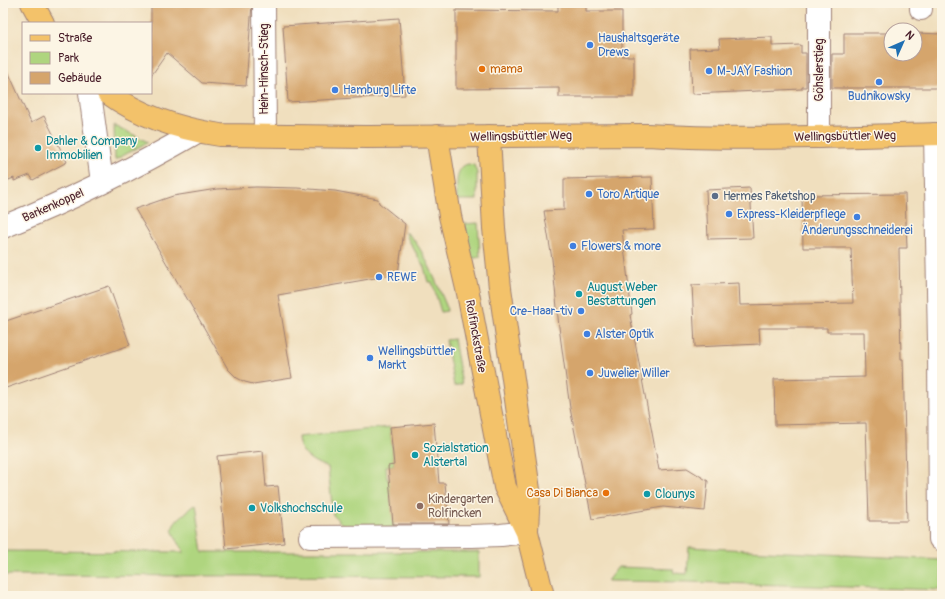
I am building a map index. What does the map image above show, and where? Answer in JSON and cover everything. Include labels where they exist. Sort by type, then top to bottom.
[{"type":"main road","points":[[32,3],[42,22]]},
{"type":"main road","name":"Wellingsbüttler Weg","points":[[110,94],[141,112],[169,124],[197,132],[220,135],[647,135],[693,138],[938,134]]},
{"type":"main road","name":"Rolfinckstraße","points":[[437,136],[450,216],[468,293],[505,487],[527,532],[543,596]]},
{"type":"main road","name":"Rolfinckstraße","points":[[489,136],[494,228],[500,288],[529,490],[527,532]]},
{"type":"street","name":"Hein-Hinsch-Stieg","points":[[264,3],[265,135]]},
{"type":"street","name":"Göhslerstieg","points":[[817,3],[819,137]]},
{"type":"street","points":[[90,94],[102,182]]},
{"type":"street","name":"Barkenkoppel","points":[[3,226],[48,208],[102,182],[164,151],[197,132]]},
{"type":"street","points":[[938,134],[940,539]]},
{"type":"street","points":[[310,537],[471,536],[527,532]]},
{"type":"green space","points":[[114,125],[148,142],[115,160]]},
{"type":"green space","points":[[468,164],[474,165],[477,173],[477,200],[457,200],[458,174],[460,169]]},
{"type":"green space","points":[[478,223],[480,257],[470,259],[462,224]]},
{"type":"green space","points":[[406,232],[424,256],[446,305],[447,311],[441,312],[432,282],[428,282],[424,267],[407,237]]},
{"type":"green space","points":[[454,339],[462,384],[454,386],[446,340]]},
{"type":"green space","points":[[390,427],[394,465],[386,466],[387,479],[395,478],[390,488],[394,530],[345,527],[333,515],[328,467],[317,463],[304,453],[298,437]]},
{"type":"green space","points":[[196,504],[203,552],[479,552],[479,577],[3,575],[3,551],[184,552],[175,537],[173,528],[177,521]]},
{"type":"green space","points":[[689,547],[942,560],[942,590],[607,581],[618,567],[673,569],[674,573],[687,574]]},
{"type":"building","points":[[151,3],[252,3],[246,86],[202,83],[167,53],[152,75]]},
{"type":"building","points":[[558,4],[586,4],[586,11],[622,11],[622,56],[634,56],[634,97],[559,97],[559,88],[456,89],[456,10],[558,11]]},
{"type":"building","points":[[399,18],[405,95],[288,102],[283,26]]},
{"type":"building","points":[[844,33],[883,33],[883,62],[923,62],[923,33],[942,34],[942,88],[832,88],[832,54],[844,54]]},
{"type":"building","points":[[772,37],[772,46],[801,45],[801,53],[806,53],[806,87],[802,87],[802,89],[692,94],[690,49],[720,48],[719,39]]},
{"type":"building","points":[[3,60],[31,123],[44,116],[67,162],[33,180],[30,175],[14,181],[14,178],[3,182]]},
{"type":"building","points":[[652,177],[654,229],[622,230],[632,314],[630,315],[659,470],[687,468],[708,481],[705,511],[663,507],[592,519],[570,408],[559,327],[552,259],[544,211],[564,210],[564,179]]},
{"type":"building","points":[[256,187],[335,191],[378,199],[379,203],[405,224],[398,274],[278,295],[292,378],[253,384],[237,378],[228,369],[135,209],[173,196],[217,189]]},
{"type":"building","name":"Express-Kleiderpflege","points":[[750,188],[753,238],[708,239],[706,190]]},
{"type":"building","points":[[905,194],[907,248],[899,248],[901,359],[903,359],[907,521],[869,521],[866,423],[775,425],[774,379],[865,377],[864,332],[827,332],[827,328],[759,328],[760,344],[695,347],[692,285],[739,283],[740,305],[853,303],[851,248],[803,248],[802,195]]},
{"type":"building","points":[[109,286],[130,345],[3,389],[3,322]]},
{"type":"building","points":[[434,423],[439,483],[445,483],[449,524],[393,524],[388,466],[394,465],[390,427]]},
{"type":"building","name":"Volkshochschule","points":[[263,451],[266,487],[278,486],[284,543],[226,549],[217,456]]},
{"type":"tram line","points":[[547,596],[667,596]]},
{"type":"place","name":"Haushaltsgeräte Drews","points":[[590,45]]},
{"type":"place","name":"mama","points":[[482,69]]},
{"type":"place","name":"M-JAY Fashion","points":[[709,71]]},
{"type":"place","name":"Budnikowsky","points":[[879,82]]},
{"type":"place","name":"Hamburg Lifte","points":[[335,90]]},
{"type":"place","name":"Dahler & Company Immobilien","points":[[38,148]]},
{"type":"place","name":"Toro Artique","points":[[589,194]]},
{"type":"place","name":"Hermes Paketshop","points":[[715,196]]},
{"type":"place","name":"Express-Kleiderpflege","points":[[729,214]]},
{"type":"place","name":"Änderungsschneiderei","points":[[857,217]]},
{"type":"place","name":"Flowers & more","points":[[573,246]]},
{"type":"place","name":"REWE","points":[[379,277]]},
{"type":"place","name":"August Weber Bestattungen","points":[[579,294]]},
{"type":"place","name":"Cre-Haar-tiv","points":[[581,311]]},
{"type":"place","name":"Alster Optik","points":[[587,334]]},
{"type":"place","name":"Wellingsbüttler Markt","points":[[370,358]]},
{"type":"place","name":"Juwelier Willer","points":[[590,373]]},
{"type":"place","name":"Sozialstation Alstertal","points":[[415,455]]},
{"type":"place","name":"Casa Di Bianca","points":[[606,493]]},
{"type":"place","name":"Clounys","points":[[647,494]]},
{"type":"place","name":"Kindergarten Rolfincken","points":[[420,506]]},
{"type":"place","name":"Volkshochschule","points":[[252,508]]}]
